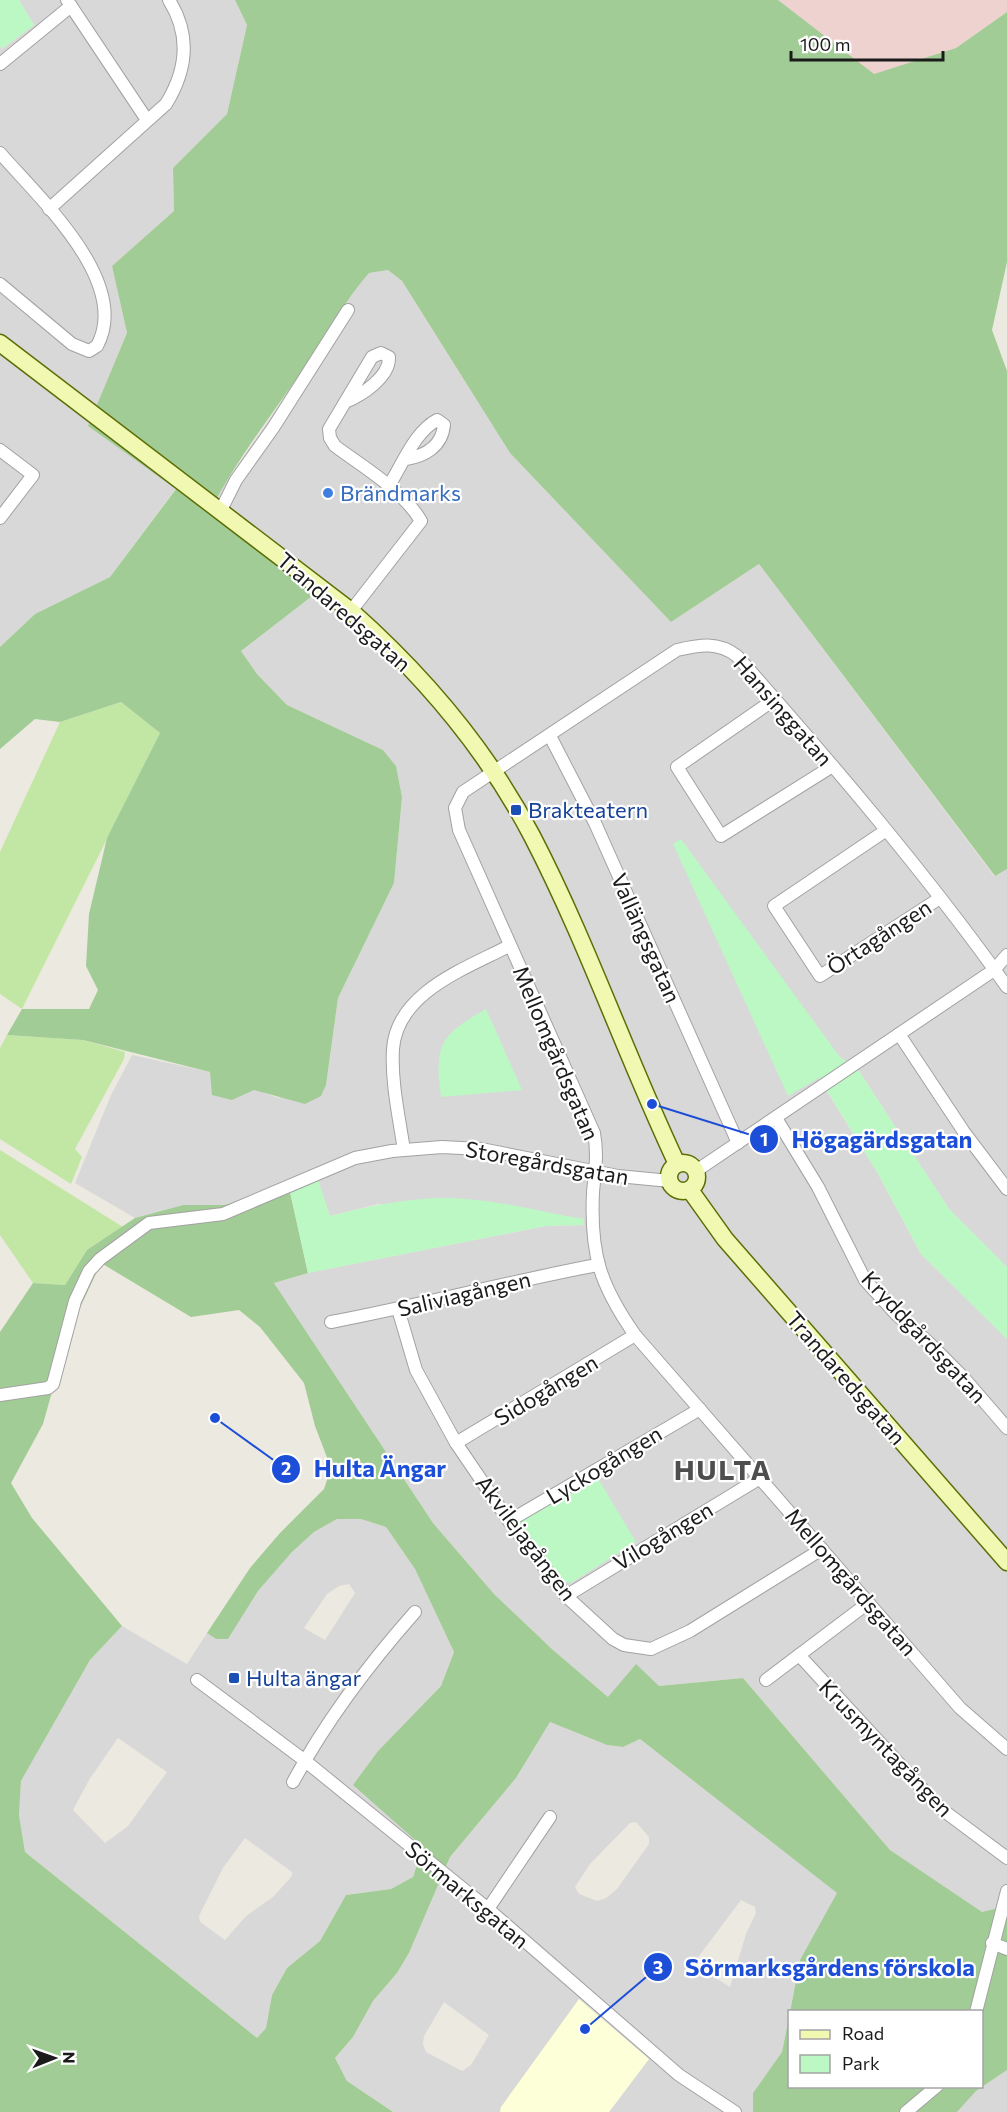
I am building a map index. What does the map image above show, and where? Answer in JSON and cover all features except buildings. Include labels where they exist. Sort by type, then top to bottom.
[{"type":"street","points":[[49,209],[166,104],[179,82],[184,56],[182,33],[169,0]]},
{"type":"street","points":[[0,64],[69,3],[147,120]]},
{"type":"street","points":[[0,153],[85,254],[96,274],[103,309],[103,328],[97,346],[89,351],[79,349],[0,284]]},
{"type":"street","points":[[221,510],[236,480],[273,428],[348,310]]},
{"type":"street","name":"Trandaredsgatan","points":[[0,343],[351,611],[433,692],[492,772],[532,835],[677,1164]]},
{"type":"street","points":[[345,402],[329,429],[330,438],[335,446],[388,487],[416,512],[421,521],[351,611]]},
{"type":"street","points":[[0,450],[33,475],[0,518]]},
{"type":"street","points":[[388,487],[406,459]]},
{"type":"street","name":"Hansinggatan","points":[[492,772],[550,736],[677,650],[697,645],[728,649],[775,699],[885,831],[940,898],[1007,987]]},
{"type":"street","points":[[775,699],[677,767],[722,837],[831,767]]},
{"type":"street","name":"Vallängsgatan","points":[[550,736],[595,823],[738,1143]]},
{"type":"street","name":"Mellomgårdsgatan","points":[[492,772],[463,792],[455,808],[455,818],[509,946],[594,1133],[598,1153],[592,1228],[597,1265],[607,1291],[635,1335],[868,1603],[960,1708],[1007,1749]]},
{"type":"street","name":"Örtagången","points":[[885,831],[774,906],[820,976],[940,898]]},
{"type":"street","points":[[404,1150],[394,1079],[393,1047],[404,1016],[422,996],[444,980],[509,946]]},
{"type":"street","points":[[696,1171],[994,970],[1007,956]]},
{"type":"street","points":[[899,1034],[964,1132],[1007,1189]]},
{"type":"street","name":"Kryddgårdsgatan","points":[[776,1118],[818,1186],[865,1280],[896,1314],[954,1369],[1007,1428]]},
{"type":"street","name":"Storegårdsgatan","points":[[0,1395],[48,1388],[53,1384],[75,1301],[89,1271],[107,1253],[149,1223],[163,1219],[216,1216],[355,1158],[404,1150],[442,1147],[480,1149],[596,1172],[670,1181]]},
{"type":"street","points":[[677,1164],[688,1164],[696,1171],[697,1181],[690,1190],[678,1190],[670,1181],[671,1171],[677,1164]]},
{"type":"street","name":"Trandaredsgatan","points":[[690,1190],[725,1239],[1007,1562]]},
{"type":"street","name":"Saliviagången","points":[[331,1322],[597,1265]]},
{"type":"street","name":"Akvilejagången","points":[[398,1309],[416,1370],[456,1443],[509,1521],[566,1596],[613,1639],[624,1645],[651,1649],[690,1631],[822,1549]]},
{"type":"street","name":"Sidogången","points":[[456,1443],[547,1391],[635,1335]]},
{"type":"street","name":"Lyckogången","points":[[509,1521],[700,1409]]},
{"type":"street","name":"Vilogången","points":[[566,1596],[760,1478]]},
{"type":"street","points":[[766,1680],[868,1603]]},
{"type":"street","points":[[293,1782],[304,1760],[358,1682],[415,1612]]},
{"type":"street","name":"Krusmyntagången","points":[[799,1655],[940,1808],[1007,1858]]},
{"type":"street","name":"Sörmarksgatan","points":[[197,1680],[304,1760],[488,1909],[679,2075],[735,2112]]},
{"type":"street","points":[[488,1909],[550,1817]]},
{"type":"street","points":[[976,2010],[1007,1891]]},
{"type":"street","points":[[992,1943],[1007,1950]]},
{"type":"street","points":[[906,2112],[935,2088]]},
{"type":"shaded area","points":[[19,0],[235,0],[247,25],[227,114],[173,168],[174,211],[112,266],[127,333],[88,426],[176,488],[110,577],[35,614],[0,647],[0,46],[2,49],[34,25]]},
{"type":"shaded area","points":[[235,0],[778,0],[874,74],[956,48],[1007,12],[1007,262],[992,330],[1007,371],[1007,869],[995,876],[759,564],[671,622],[510,453],[402,281],[388,270],[369,273],[243,455],[209,513],[316,593],[241,651],[257,674],[287,705],[383,750],[396,766],[402,797],[394,883],[338,998],[326,1085],[321,1096],[305,1104],[254,1090],[232,1100],[212,1095],[210,1072],[83,1040],[7,1035],[22,1009],[89,1009],[98,990],[86,966],[89,914],[107,838],[160,733],[121,702],[60,722],[35,719],[0,749],[0,647],[35,614],[110,577],[176,489],[88,426],[127,333],[112,266],[174,211],[173,168],[227,114],[247,25]]},
{"type":"shaded area","points":[[778,0],[1007,0],[1007,12],[956,48],[874,75]]},
{"type":"shaded area","points":[[388,270],[402,281],[510,453],[671,622],[759,564],[994,876],[1007,869],[1007,1267],[949,1209],[859,1071],[839,1056],[798,1002],[788,1096],[818,1077],[877,1172],[921,1254],[1007,1339],[1007,1906],[982,1913],[890,1850],[743,1678],[659,1686],[608,1697],[553,1650],[494,1594],[433,1523],[274,1283],[308,1273],[546,1226],[584,1225],[584,1219],[378,1204],[330,1216],[317,1180],[290,1192],[223,1205],[183,1205],[135,1218],[75,1183],[111,1095],[132,1055],[210,1072],[278,1098],[326,1085],[338,998],[394,883],[402,797],[396,766],[383,750],[287,705],[257,674],[241,651],[316,593],[284,567],[249,546],[209,513],[224,485],[313,355],[347,298],[369,273]]},
{"type":"shaded area","points":[[290,1192],[308,1273],[274,1283],[433,1523],[494,1594],[553,1650],[608,1697],[636,1664],[659,1686],[743,1678],[890,1850],[982,1912],[1007,1906],[1007,2070],[983,2086],[983,2010],[790,2010],[800,1960],[837,1893],[640,1739],[623,1747],[607,1745],[550,1722],[516,1778],[450,1857],[409,1953],[397,1973],[373,2001],[353,2037],[335,2058],[347,2081],[393,2112],[0,2112],[0,1332],[33,1283],[65,1285],[87,1250],[135,1218],[183,1205],[223,1205]],"holes":[[[101,1263],[191,1317],[239,1310],[260,1327],[304,1383],[315,1426],[331,1468],[324,1489],[280,1533],[250,1568],[207,1633],[216,1639],[228,1639],[258,1591],[292,1552],[314,1532],[337,1519],[361,1519],[386,1527],[415,1569],[454,1652],[441,1686],[378,1751],[353,1785],[423,1847],[413,1877],[391,1889],[346,1895],[320,1941],[287,1968],[272,1995],[266,2028],[257,2038],[25,1852],[19,1815],[21,1781],[90,1660],[122,1626],[32,1518],[11,1483],[43,1424],[69,1331]]]},
{"type":"shaded area","points":[[337,1519],[361,1519],[386,1527],[415,1569],[454,1652],[441,1686],[378,1751],[354,1785],[423,1847],[413,1877],[391,1889],[346,1895],[320,1941],[287,1968],[272,1995],[266,2028],[257,2038],[25,1852],[19,1815],[21,1781],[90,1660],[122,1626],[187,1664],[207,1633],[216,1639],[228,1639],[258,1591],[292,1552],[314,1532]],"holes":[[[349,1584],[355,1593],[325,1640],[304,1628],[327,1594],[339,1586]],[[118,1738],[167,1772],[128,1826],[105,1843],[73,1810],[89,1780]],[[245,1838],[292,1872],[292,1876],[273,1897],[246,1916],[225,1940],[200,1922],[199,1916],[223,1868]]]},
{"type":"shaded area","points":[[550,1722],[607,1745],[623,1747],[640,1739],[838,1893],[800,1960],[790,2010],[788,2010],[782,2052],[753,2093],[753,2112],[609,2112],[649,2059],[501,2107],[500,2112],[393,2112],[347,2081],[335,2058],[353,2037],[373,2001],[397,1973],[409,1953],[450,1857],[516,1778]],"holes":[[[636,1822],[649,1837],[649,1844],[617,1889],[606,1898],[597,1901],[579,1894],[575,1887],[590,1864],[630,1823]],[[741,1900],[755,1907],[756,1913],[746,1934],[730,1987],[693,1964]],[[444,2002],[489,2035],[471,2065],[462,2071],[426,2052],[423,2044],[424,2036]]]},
{"type":"shaded area","points":[[579,1999],[649,2059],[609,2112],[500,2112],[501,2107]]},
{"type":"shaded area","points":[[788,2021],[788,2088],[980,2088],[957,2112],[753,2112],[753,2093],[782,2052]]},
{"type":"shaded area","points":[[1007,2070],[1007,2112],[957,2112],[976,2091]]},
{"type":"green space","points":[[0,0],[19,0],[34,25],[2,49],[0,46]]},
{"type":"green space","points":[[121,702],[160,733],[22,1009],[0,994],[0,852],[60,722]]},
{"type":"green space","points":[[681,839],[839,1056],[859,1071],[949,1209],[1007,1267],[1007,1339],[921,1254],[877,1172],[819,1078],[788,1096],[673,844]]},
{"type":"green space","points":[[486,1009],[522,1090],[441,1097],[439,1065],[444,1043],[459,1026]]},
{"type":"green space","points":[[7,1035],[83,1040],[125,1052],[124,1059],[75,1149],[82,1157],[71,1184],[0,1139],[0,1048]]},
{"type":"green space","points":[[0,1150],[123,1227],[87,1250],[65,1285],[33,1283],[0,1235]]},
{"type":"green space","points":[[318,1180],[330,1216],[398,1202],[457,1198],[494,1202],[584,1219],[584,1225],[546,1226],[308,1273],[290,1192]]},
{"type":"green space","points":[[596,1475],[636,1542],[571,1583],[561,1581],[516,1521]]},
{"type":"place","name":"Brändmarks","points":[[328,493]]},
{"type":"place","name":"Brakteatern","points":[[516,810]]},
{"type":"place","name":"Högagärdsgatan","points":[[652,1104]]},
{"type":"place","name":"Hulta Ängar","points":[[215,1418]]},
{"type":"place","name":"Hulta ängar","points":[[234,1678]]},
{"type":"place","name":"Sörmarksgårdens förskola","points":[[585,2029]]},
{"type":"district","name":"HULTA","points":[[723,1470]]}]
